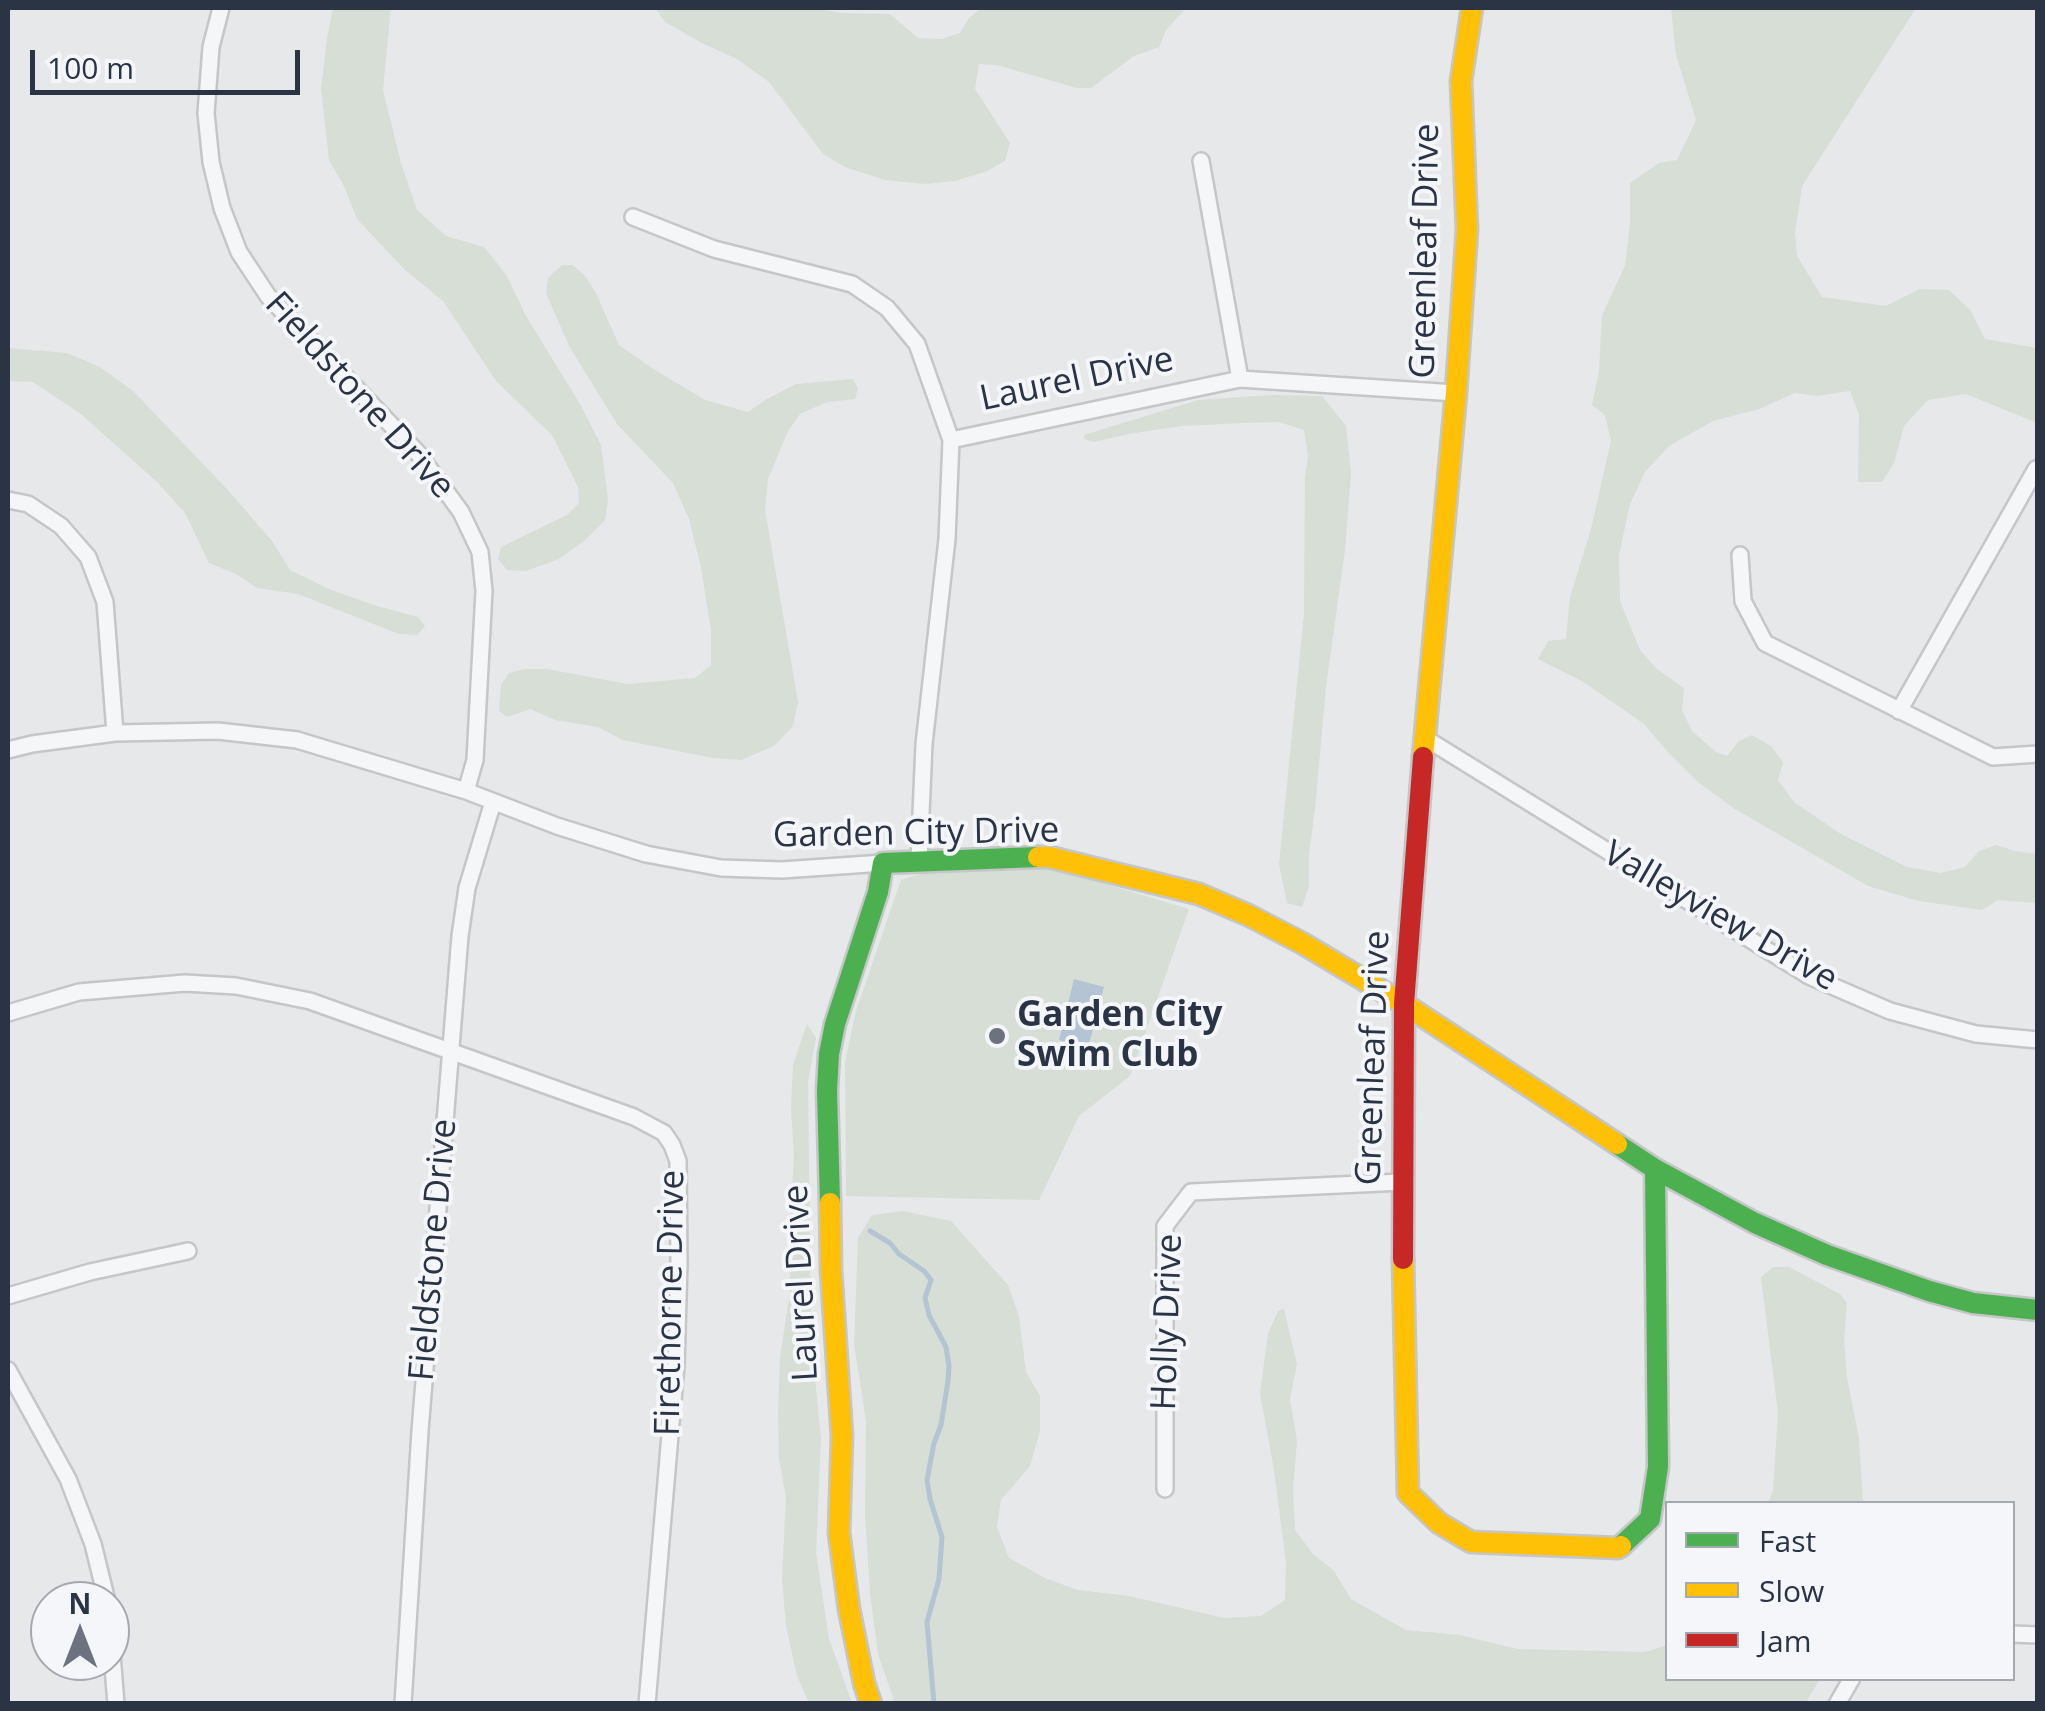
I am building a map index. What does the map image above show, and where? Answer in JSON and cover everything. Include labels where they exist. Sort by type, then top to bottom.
[{"type":"street","name":"Fieldstone Drive","points":[[220,8],[211,47],[206,113],[222,208],[239,252],[268,296],[417,452],[461,512],[480,552],[484,591],[475,760],[466,791]]},
{"type":"street","name":"Greenleaf Drive","points":[[1472,8],[1461,81],[1467,230],[1456,394],[1404,1004],[1402,1182],[1408,1493],[1439,1524],[1471,1542],[1618,1548],[1650,1519],[1658,1467],[1655,1169]]},
{"type":"street","points":[[1201,162],[1240,379]]},
{"type":"street","points":[[633,217],[714,249],[852,284],[887,308],[917,344],[951,440]]},
{"type":"street","name":"Laurel Drive","points":[[918,860],[924,744],[947,539],[951,440],[1240,379],[1456,394]]},
{"type":"street","points":[[1899,711],[2036,469]]},
{"type":"street","points":[[8,500],[28,504],[61,526],[88,557],[104,602],[115,733]]},
{"type":"street","points":[[1740,554],[1743,601],[1765,643],[1993,757],[2038,754]]},
{"type":"street","name":"Garden City Drive","points":[[8,750],[115,733],[218,731],[297,740],[466,791],[646,854],[721,868],[782,870],[918,860],[1049,858],[1200,894],[1302,942],[1404,1004],[1655,1169],[1755,1223],[1884,1277],[1973,1302],[2038,1310]]},
{"type":"street","name":"Valleyview Drive","points":[[1425,738],[1809,976],[1890,1011],[1976,1034],[2038,1040]]},
{"type":"street","name":"Fieldstone Drive","points":[[403,1704],[420,1432],[460,936],[468,888],[493,802]]},
{"type":"street","name":"Laurel Drive","points":[[871,1704],[849,1609],[839,1533],[842,1436],[831,1270],[828,1090],[835,1024],[878,892],[883,864]]},
{"type":"street","name":"Firethorne Drive","points":[[8,1012],[79,992],[185,983],[236,986],[310,1001],[634,1117],[664,1133],[678,1161],[680,1189],[676,1365],[647,1704]]},
{"type":"street","name":"Holly Drive","points":[[1165,1489],[1164,1226],[1192,1192],[1402,1182]]},
{"type":"street","points":[[8,1296],[90,1272],[188,1252]]},
{"type":"street","points":[[8,1370],[68,1479],[93,1544],[102,1581]]},
{"type":"street","points":[[1837,1704],[1850,1681]]},
{"type":"shaded area","points":[[333,8],[391,8],[383,90],[417,210],[446,236],[484,247],[507,276],[601,445],[608,499],[605,520],[559,559],[526,571],[507,570],[498,559],[501,547],[567,515],[579,503],[578,487],[552,435],[496,381],[443,301],[404,269],[357,219],[329,160],[321,89]]},
{"type":"shaded area","points":[[655,8],[813,8],[890,14],[918,38],[942,39],[960,33],[981,8],[1186,8],[1166,30],[1159,47],[1134,56],[1091,88],[979,64],[975,89],[1010,143],[1005,161],[955,181],[925,184],[885,180],[845,167],[823,154],[769,82],[737,59],[665,22]]},
{"type":"shaded area","points":[[1671,8],[1916,8],[1802,186],[1795,233],[1797,256],[1822,297],[1886,306],[1920,289],[1949,290],[1971,311],[1985,339],[2037,348],[2037,423],[1966,394],[1928,400],[1904,426],[1894,463],[1882,482],[1858,482],[1859,415],[1850,391],[1817,396],[1795,393],[1759,409],[1713,421],[1669,446],[1645,472],[1630,504],[1619,555],[1620,601],[1640,650],[1657,669],[1684,688],[1682,710],[1692,731],[1716,752],[1727,756],[1739,741],[1752,735],[1771,746],[1783,762],[1778,780],[1795,803],[1841,834],[1907,867],[1941,873],[1965,867],[1979,851],[1996,845],[2037,854],[2037,903],[1998,900],[1982,910],[1919,901],[1868,886],[1735,809],[1698,782],[1644,724],[1582,681],[1538,659],[1548,641],[1566,639],[1570,597],[1591,529],[1611,441],[1605,415],[1592,405],[1599,371],[1602,315],[1625,266],[1630,183],[1659,163],[1677,160],[1696,120],[1676,55]]},
{"type":"shaded area","points":[[562,265],[573,265],[585,276],[619,345],[705,400],[748,412],[796,384],[853,379],[858,388],[855,399],[827,402],[800,414],[788,431],[768,479],[765,510],[798,702],[793,726],[774,746],[741,760],[623,740],[598,727],[555,720],[530,709],[507,717],[499,711],[501,685],[509,673],[525,669],[547,669],[628,684],[695,678],[711,665],[711,631],[689,519],[673,483],[617,424],[569,346],[546,293],[548,278]]},
{"type":"shaded area","points":[[8,348],[67,353],[100,367],[133,391],[227,489],[272,541],[290,570],[331,590],[418,617],[425,626],[417,635],[399,634],[298,594],[257,588],[209,563],[185,513],[157,482],[81,414],[33,382],[8,381]]},
{"type":"shaded area","points":[[1322,396],[1346,426],[1351,473],[1309,853],[1309,886],[1302,907],[1287,903],[1279,864],[1304,613],[1308,456],[1304,430],[1279,422],[1244,423],[1182,426],[1094,442],[1084,439],[1084,435],[1198,400]]},
{"type":"shaded area","name":"Garden City Swim Club","points":[[1042,865],[1189,909],[1130,1076],[1079,1116],[1039,1200],[846,1196],[845,1062],[856,1011],[901,880],[941,867]]},
{"type":"shaded area","points":[[807,1024],[816,1038],[808,1082],[811,1339],[821,1438],[816,1553],[829,1639],[852,1703],[809,1703],[797,1676],[786,1626],[782,1579],[786,1497],[779,1459],[778,1414],[780,1357],[790,1292],[794,1157],[791,1106],[793,1065]]},
{"type":"shaded area","points":[[903,1211],[951,1221],[1008,1285],[1019,1316],[1026,1372],[1040,1396],[1040,1431],[1030,1466],[1001,1500],[997,1527],[1009,1558],[1045,1578],[1078,1590],[1129,1596],[1224,1618],[1261,1616],[1285,1600],[1286,1563],[1260,1393],[1268,1333],[1278,1311],[1284,1309],[1297,1364],[1290,1399],[1297,1441],[1295,1530],[1313,1554],[1334,1571],[1351,1599],[1406,1630],[1459,1635],[1518,1649],[1645,1652],[1665,1646],[1665,1681],[1819,1681],[1805,1704],[895,1703],[878,1654],[870,1593],[865,1516],[866,1421],[854,1344],[858,1238],[872,1215]]},
{"type":"shaded area","points":[[1773,1267],[1789,1267],[1840,1294],[1847,1303],[1847,1378],[1859,1439],[1863,1501],[1769,1501],[1773,1491],[1778,1413],[1761,1277]]},
{"type":"water","points":[[1074,979],[1104,987],[1088,1048],[1059,1040]]},
{"type":"waterway","points":[[870,1231],[890,1243],[931,1280],[925,1298],[929,1315],[946,1347],[949,1366],[941,1425],[927,1480],[942,1537],[939,1579],[927,1622],[934,1704]]},
{"type":"traffic: fast","points":[[830,1203],[829,1054],[878,892],[883,863],[1038,857]]},
{"type":"traffic: fast","points":[[1617,1144],[1755,1223],[1827,1255],[1973,1303],[2038,1310]]},
{"type":"traffic: fast","points":[[1621,1546],[1650,1519],[1658,1467],[1655,1169]]},
{"type":"traffic: slow","points":[[1423,757],[1467,230],[1461,81],[1472,8]]},
{"type":"traffic: slow","points":[[1038,857],[1199,894],[1248,915],[1404,1004],[1617,1144]]},
{"type":"traffic: slow","points":[[830,1203],[842,1436],[839,1533],[849,1609],[871,1704]]},
{"type":"traffic: slow","points":[[1403,1259],[1408,1493],[1439,1523],[1471,1542],[1621,1546]]},
{"type":"traffic: jam","points":[[1403,1259],[1404,1004],[1423,757]]},
{"type":"place","name":"Garden City Swim Club","points":[[997,1036]]}]
